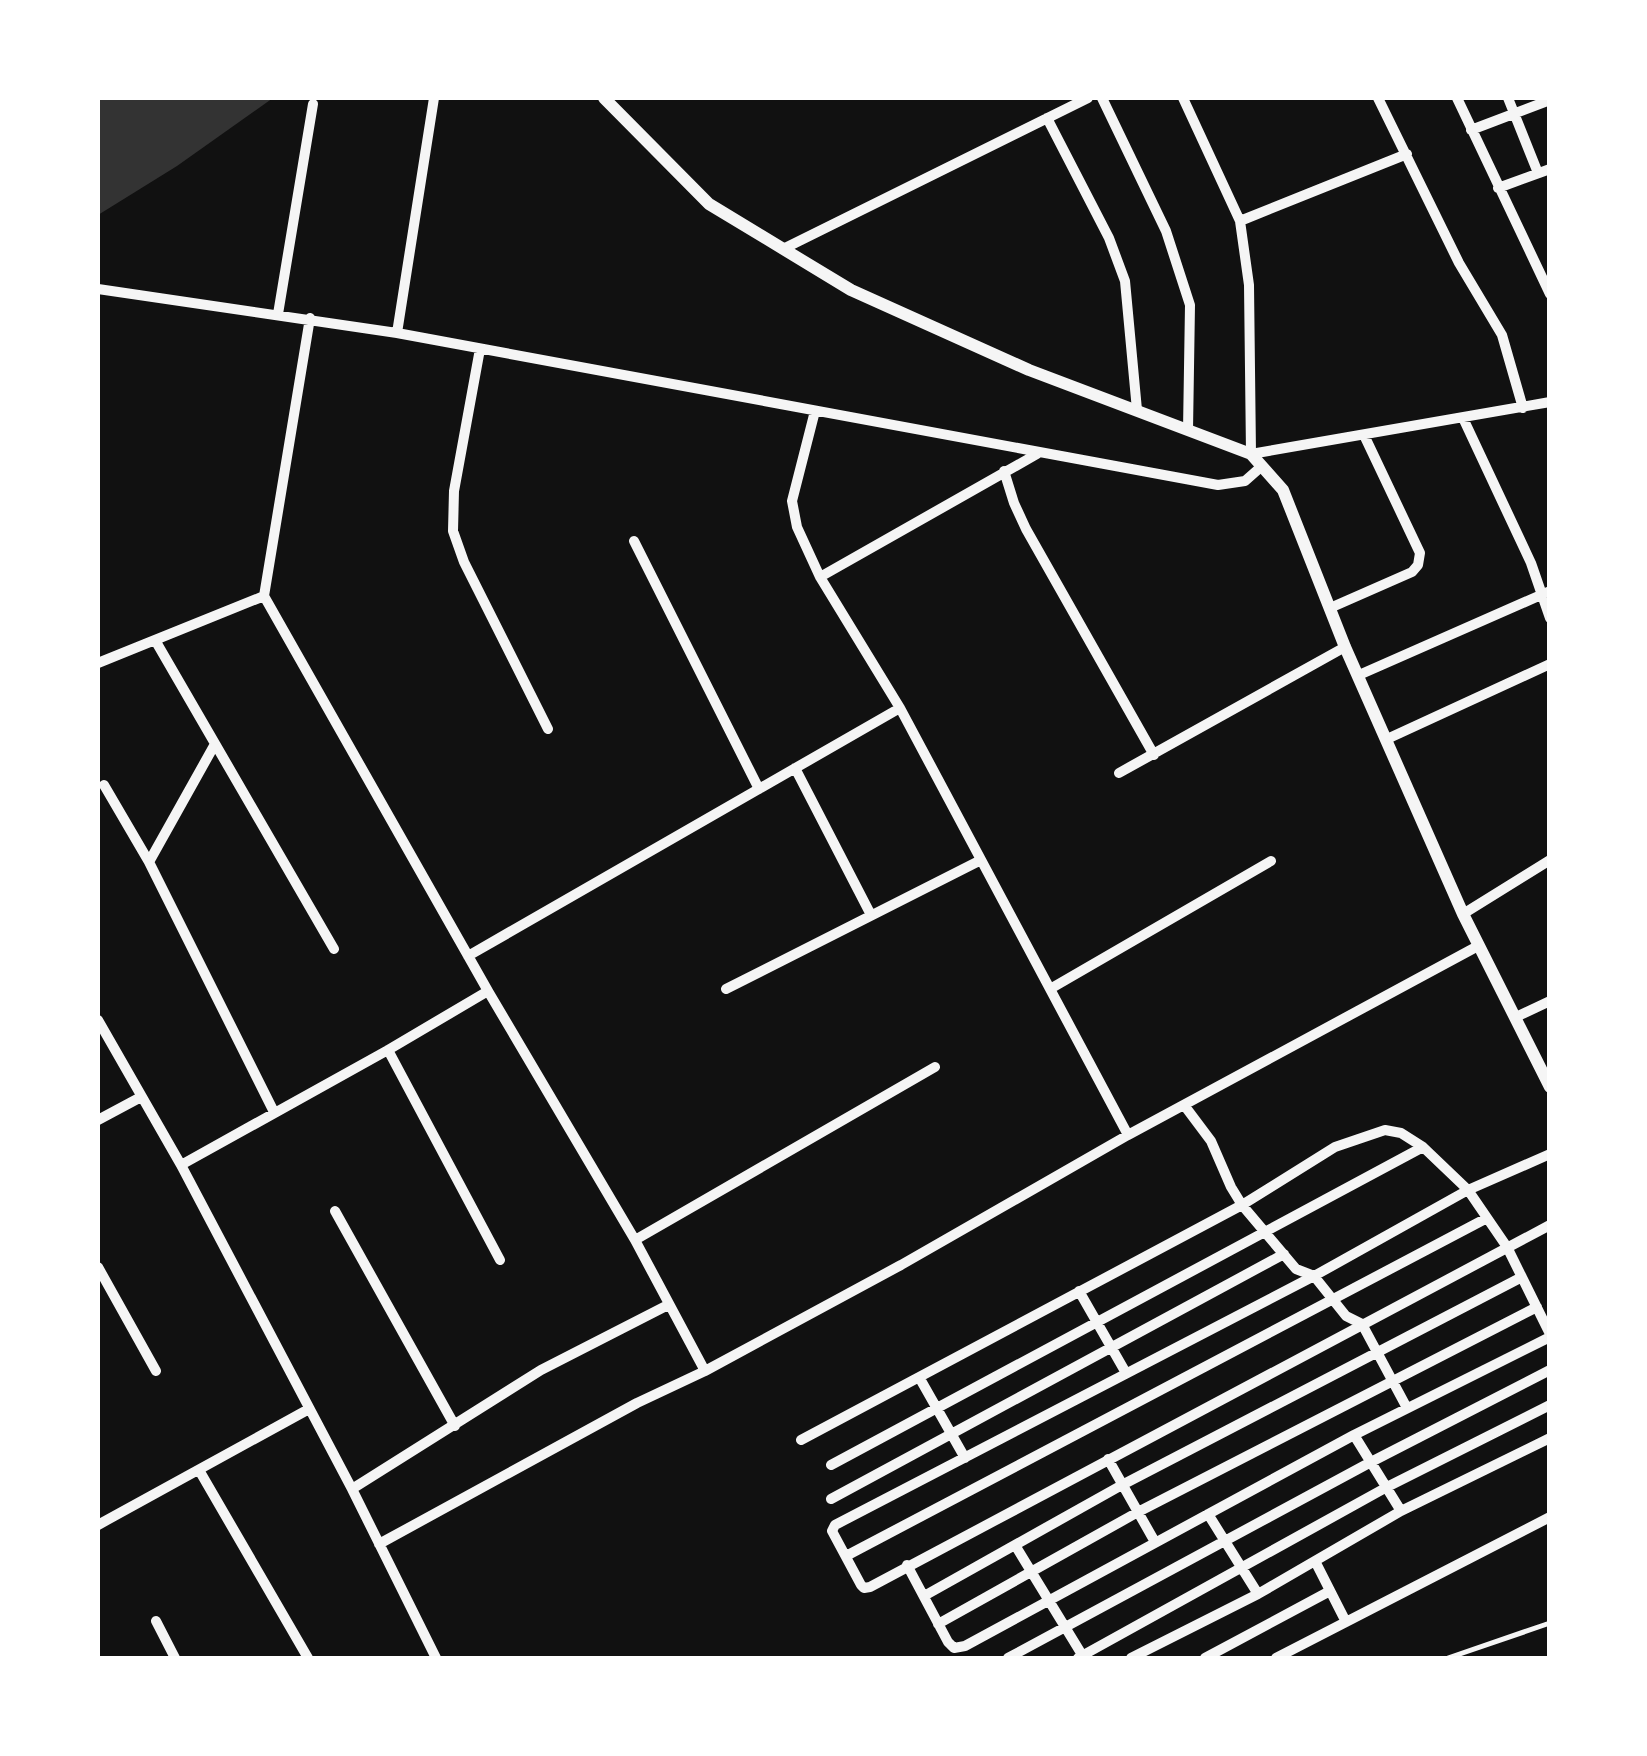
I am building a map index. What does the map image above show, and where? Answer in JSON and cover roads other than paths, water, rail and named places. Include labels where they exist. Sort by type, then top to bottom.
[{"type":"street","points":[[397,333],[434,98]]},
{"type":"street","points":[[604,98],[709,204],[851,290],[1029,370],[1251,454],[1283,490],[1346,646],[1478,946],[1550,1088]]},
{"type":"street","points":[[783,249],[1088,98]]},
{"type":"street","points":[[1102,98],[1166,230],[1190,305],[1188,430]]},
{"type":"street","points":[[1183,98],[1240,220],[1248,285],[1251,454]]},
{"type":"street","points":[[1378,98],[1459,263],[1502,334],[1524,408]]},
{"type":"street","points":[[1457,98],[1550,294]]},
{"type":"street","points":[[1498,188],[1544,171],[1508,98]]},
{"type":"street","points":[[1471,130],[1550,100]]},
{"type":"street","points":[[278,314],[313,104]]},
{"type":"street","points":[[1047,118],[1109,238],[1126,282],[1137,410]]},
{"type":"street","points":[[1240,220],[1407,154]]},
{"type":"street","points":[[98,289],[397,333],[1218,485],[1245,481],[1262,466]]},
{"type":"street","points":[[310,318],[264,596],[488,991],[635,1240],[705,1371]]},
{"type":"street","points":[[480,349],[454,491],[453,532],[464,562],[548,729]]},
{"type":"street","points":[[1251,454],[1550,402]]},
{"type":"street","points":[[814,411],[792,501],[797,528],[820,577],[900,708],[1128,1135]]},
{"type":"street","points":[[1463,418],[1546,593],[1550,618]]},
{"type":"street","points":[[1330,608],[1412,572],[1418,564],[1420,553],[1364,435]]},
{"type":"street","points":[[820,577],[1038,453]]},
{"type":"street","points":[[1004,471],[1026,529],[1154,755]]},
{"type":"street","points":[[634,541],[759,789]]},
{"type":"street","points":[[1359,675],[1546,593]]},
{"type":"street","points":[[98,663],[264,596]]},
{"type":"street","points":[[155,640],[334,948]]},
{"type":"street","points":[[1119,773],[1346,646]]},
{"type":"street","points":[[1387,738],[1550,664]]},
{"type":"street","points":[[468,956],[900,708]]},
{"type":"street","points":[[149,862],[216,744]]},
{"type":"street","points":[[795,768],[872,915]]},
{"type":"street","points":[[104,786],[149,862],[274,1112]]},
{"type":"street","points":[[726,989],[981,860]]},
{"type":"street","points":[[1464,914],[1550,860]]},
{"type":"street","points":[[1050,990],[1271,861]]},
{"type":"street","points":[[379,1544],[901,1265],[1128,1135],[1478,946]]},
{"type":"street","points":[[181,1165],[488,991]]},
{"type":"street","points":[[1516,1017],[1550,1001]]},
{"type":"street","points":[[98,1020],[181,1165],[352,1489],[436,1658]]},
{"type":"street","points":[[388,1050],[500,1260]]},
{"type":"street","points":[[635,1240],[935,1067]]},
{"type":"street","points":[[98,1120],[140,1096]]},
{"type":"street","points":[[1184,1105],[1212,1141],[1242,1205],[1296,1269],[1314,1276],[1346,1316],[1362,1324],[1408,1408]]},
{"type":"street","points":[[801,1440],[1242,1205],[1335,1148],[1385,1130],[1401,1133],[1423,1147],[1468,1190],[1508,1247],[1550,1335],[1354,1435],[965,1646],[954,1648],[907,1565]]},
{"type":"street","points":[[831,1465],[1423,1147]]},
{"type":"street","points":[[1550,1154],[1468,1190],[1314,1276],[835,1526],[832,1531],[864,1588],[1550,1225]]},
{"type":"street","points":[[335,1212],[455,1426]]},
{"type":"street","points":[[846,1556],[1487,1218]]},
{"type":"street","points":[[831,1499],[1284,1254]]},
{"type":"street","points":[[98,1266],[156,1370]]},
{"type":"street","points":[[924,1596],[1122,1485],[1522,1277]]},
{"type":"street","points":[[1080,1292],[1126,1373]]},
{"type":"street","points":[[352,1489],[542,1370],[668,1305]]},
{"type":"street","points":[[938,1624],[1138,1512],[1537,1307]]},
{"type":"street","points":[[1008,1658],[1550,1370]]},
{"type":"street","points":[[919,1377],[964,1458]]},
{"type":"street","points":[[1015,1545],[1082,1658],[1386,1487],[1550,1406]]},
{"type":"street","points":[[98,1524],[309,1409]]},
{"type":"street","points":[[1354,1435],[1401,1512]]},
{"type":"street","points":[[1131,1658],[1258,1594],[1401,1512],[1550,1438]]},
{"type":"street","points":[[1108,1459],[1155,1542]]},
{"type":"street","points":[[199,1470],[308,1658]]},
{"type":"street","points":[[1208,1514],[1258,1594]]},
{"type":"street","points":[[1276,1658],[1550,1517]]},
{"type":"street","points":[[1315,1561],[1346,1622]]},
{"type":"street","points":[[1205,1658],[1330,1591]]},
{"type":"street","points":[[156,1622],[175,1658]]},
{"type":"lane","points":[[1448,1658],[1550,1624]]}]
